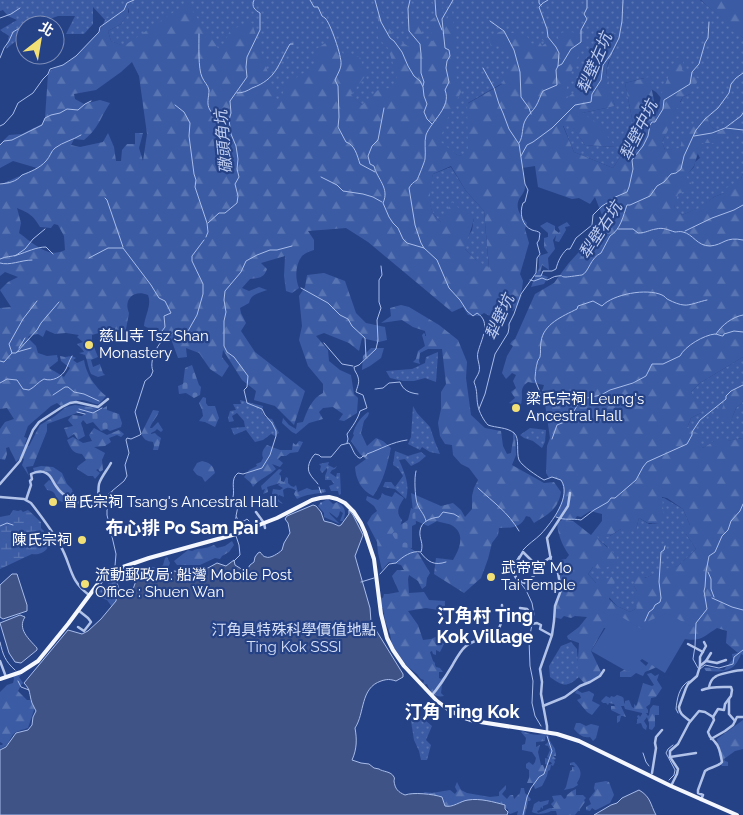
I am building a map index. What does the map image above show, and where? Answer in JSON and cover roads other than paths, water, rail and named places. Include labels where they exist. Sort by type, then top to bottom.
[{"type":"main road","points":[[0,679],[22,672],[38,661],[100,582],[115,571],[149,558],[264,525],[309,501],[330,497],[338,499],[349,506],[361,524],[372,551],[381,614],[387,638],[404,666],[431,696],[449,710],[474,721],[547,732],[579,740],[670,786],[736,815]]},
{"type":"main road","points":[[680,790],[687,796],[720,808]]},
{"type":"street","points":[[0,484],[20,461],[33,430],[39,422],[68,404],[76,402],[98,407],[108,399]]},
{"type":"street","points":[[26,500],[32,479],[30,474],[35,472],[46,473],[63,494],[77,502],[90,504],[96,501],[99,495],[99,483],[112,462]]},
{"type":"street","points":[[547,732],[540,669],[552,635],[555,606],[561,590],[558,573],[552,566],[547,538],[568,506],[570,493]]},
{"type":"street","points":[[0,497],[26,500],[32,505],[60,545],[75,582],[89,595]]},
{"type":"street","points":[[256,512],[264,525]]},
{"type":"street","points":[[539,568],[523,552],[514,564],[514,572],[518,579],[525,582],[537,573],[539,568],[539,565],[550,558]]},
{"type":"street","points":[[431,696],[443,682],[466,645],[494,634],[498,630],[501,623],[502,605]]},
{"type":"street","points":[[520,608],[527,609],[530,612],[530,622],[532,624],[537,623],[541,625],[540,629],[552,635]]},
{"type":"street","points":[[78,610],[91,622],[84,630],[78,626]]},
{"type":"street","points":[[690,721],[680,713],[679,707],[688,684],[696,679],[700,666],[700,657],[706,646],[704,642]]},
{"type":"street","points":[[688,644],[702,652]]},
{"type":"street","points":[[700,666],[711,653]]},
{"type":"street","points":[[0,660],[6,677]]},
{"type":"street","points":[[706,661],[717,663],[726,660]]},
{"type":"street","points":[[543,706],[566,697],[580,686],[600,676],[604,670]]},
{"type":"street","points":[[709,687],[712,679],[716,676],[743,670]]},
{"type":"street","points":[[702,690],[709,687],[731,687],[729,714],[734,721]]},
{"type":"street","points":[[701,800],[703,796],[698,793],[698,790],[705,772],[720,765],[722,762],[716,742],[711,739],[708,733],[714,720],[713,717],[716,709],[724,710],[725,704],[729,700]]},
{"type":"street","points":[[670,786],[678,769],[670,757],[670,751],[678,744],[690,721],[699,711],[713,717]]},
{"type":"street","points":[[711,739],[733,725],[737,717],[743,717]]},
{"type":"street","points":[[652,773],[656,737],[662,730]]},
{"type":"street","points":[[670,757],[696,753]]},
{"type":"waterway","points":[[0,126],[13,114],[18,103],[33,93],[50,69],[63,65],[76,56],[99,32],[100,27],[124,10],[127,3],[134,0]]},
{"type":"waterway","name":"䃟頭角坑","points":[[208,223],[219,213],[225,213],[237,203],[238,196],[235,184],[239,177],[237,169],[238,159],[229,120],[231,113],[230,101],[247,77],[247,57],[260,30],[260,13],[254,8],[254,0]]},
{"type":"waterway","points":[[310,0],[314,7],[318,7],[322,16],[327,21],[333,32],[340,54],[341,66],[335,80],[338,86],[338,127],[346,142],[354,148],[360,164],[375,172]]},
{"type":"waterway","points":[[375,0],[381,22],[390,38],[402,52],[414,76],[423,87],[427,104],[424,112],[432,124]]},
{"type":"waterway","points":[[410,0],[408,9],[409,31],[420,44],[423,86]]},
{"type":"waterway","points":[[435,0],[436,15],[442,30]]},
{"type":"waterway","points":[[424,248],[415,225],[409,188],[417,180],[425,160],[426,135],[446,102],[445,90],[449,82],[446,68],[450,56],[449,50],[445,48],[442,19],[453,0]]},
{"type":"waterway","points":[[539,0],[541,6]]},
{"type":"waterway","points":[[519,143],[522,137],[524,122],[536,106],[543,91],[557,85],[556,70],[559,53],[548,37],[539,7],[548,0]]},
{"type":"waterway","points":[[558,66],[562,64],[571,49],[581,42],[581,30],[587,19],[584,14],[587,8],[587,0]]},
{"type":"waterway","name":"犁壁左坑","points":[[521,156],[527,145],[552,128],[575,105],[591,102],[592,94],[601,80],[603,65],[619,38],[623,0]]},
{"type":"waterway","points":[[0,18],[20,8]]},
{"type":"waterway","points":[[490,21],[504,31],[514,50],[520,72],[521,97],[531,114]]},
{"type":"waterway","name":"犁壁中坑","points":[[535,276],[541,276],[543,271],[556,269],[565,251],[570,249],[576,238],[592,225],[593,215],[613,198],[627,192],[633,169],[632,160],[643,146],[648,136],[650,125],[652,122],[655,122],[663,109],[664,100],[690,84],[692,72],[699,64],[708,38],[709,22]]},
{"type":"waterway","points":[[0,58],[15,31]]},
{"type":"waterway","points":[[199,34],[200,68],[202,77],[209,90],[209,108],[221,121],[225,131],[231,133]]},
{"type":"waterway","points":[[237,93],[247,91],[267,80],[276,70],[290,44],[293,44]]},
{"type":"waterway","name":"犁壁坑","points":[[479,409],[485,394],[495,354],[508,333],[509,324],[521,294],[536,273],[537,258],[540,254],[537,243],[540,233],[526,226],[521,215],[528,190],[525,184],[519,144],[509,129],[494,88],[483,68]]},
{"type":"waterway","name":"犁壁右坑","points":[[530,280],[534,281],[542,278],[547,280],[556,276],[582,275],[594,258],[601,253],[610,236],[619,226],[627,205],[650,196],[657,186],[664,182],[671,174],[681,169],[684,156],[696,130],[718,108],[729,93],[731,84],[743,73]]},
{"type":"waterway","points":[[0,145],[4,141],[12,140],[42,125],[45,118],[51,115],[67,109],[78,110],[91,101]]},
{"type":"waterway","points":[[175,105],[184,112],[190,123],[189,136],[196,180],[195,187],[207,223],[208,232],[206,237]]},
{"type":"waterway","points":[[384,108],[378,140],[372,146],[368,156],[370,164],[374,166],[384,188],[385,198],[383,203],[389,217],[407,243],[424,248],[437,260],[449,288],[467,311],[473,316],[477,313],[484,321],[485,326],[478,355],[479,373],[474,382],[481,414],[488,425],[511,431],[516,435],[519,460],[526,468],[544,480],[552,477],[561,480],[564,486],[562,501],[555,516],[541,534],[523,550]]},
{"type":"waterway","points":[[694,136],[712,133],[725,128],[743,113]]},
{"type":"waterway","points":[[726,128],[743,130]]},
{"type":"waterway","points":[[0,184],[15,181],[22,175],[38,168],[49,158],[55,148],[81,135]]},
{"type":"waterway","points":[[321,177],[337,185],[343,191],[363,194],[382,202]]},
{"type":"waterway","points":[[105,198],[123,247]]},
{"type":"waterway","points":[[685,231],[743,205]]},
{"type":"waterway","points":[[618,229],[633,229],[638,233],[643,233],[661,228],[686,233],[698,242],[710,246],[732,239],[743,240]]},
{"type":"waterway","points":[[15,256],[45,229]]},
{"type":"waterway","name":"䃟頭角坑","points":[[115,566],[116,554],[107,515],[112,491],[127,476],[125,465],[129,453],[127,438],[131,439],[141,434],[135,412],[145,381],[151,376],[153,371],[152,361],[156,349],[168,336],[188,331],[197,315],[203,294],[203,284],[192,261],[192,256],[204,240]]},
{"type":"waterway","points":[[249,521],[247,519],[244,521],[238,520],[236,516],[238,506],[233,497],[233,481],[238,473],[243,474],[262,468],[270,455],[276,431],[262,409],[247,403],[244,390],[247,387],[248,376],[224,346],[225,291],[241,272],[246,261],[270,250],[292,246]]},
{"type":"waterway","points":[[0,259],[42,247],[46,247],[53,254]]},
{"type":"waterway","points":[[89,258],[108,248],[123,248],[159,298],[165,301],[171,313],[164,316],[165,327],[162,331],[164,338]]},
{"type":"waterway","points":[[0,263],[8,264],[32,260]]},
{"type":"waterway","points":[[347,443],[347,434],[360,411],[367,408],[363,395],[356,392],[359,379],[354,367],[359,365],[376,349],[378,340],[377,320],[381,308],[379,302],[381,266]]},
{"type":"waterway","points":[[301,288],[328,303],[340,315],[348,319],[352,326],[365,338],[366,357]]},
{"type":"waterway","points":[[540,393],[535,378],[543,336],[550,325],[577,309],[578,306],[593,301],[602,306],[614,298],[639,292],[663,295],[668,300],[682,305],[707,300]]},
{"type":"waterway","points":[[0,361],[4,362],[12,353],[9,344],[23,319],[37,301]]},
{"type":"waterway","points":[[12,353],[16,353],[59,302]]},
{"type":"waterway","points":[[716,334],[728,322],[743,315]]},
{"type":"waterway","points":[[552,439],[557,425],[567,421],[578,404],[584,399],[633,383],[646,376],[652,364],[663,364],[680,356],[690,345],[706,336],[715,334],[723,336],[734,331],[743,332]]},
{"type":"waterway","points":[[19,348],[25,338]]},
{"type":"waterway","points":[[324,343],[342,364],[353,366]]},
{"type":"waterway","points":[[17,352],[31,348]]},
{"type":"waterway","points":[[0,383],[7,379],[17,380],[23,389],[29,390],[44,379],[50,380],[59,376],[66,369],[72,356]]},
{"type":"waterway","points":[[375,389],[383,388],[389,383],[400,382],[407,391],[418,394]]},
{"type":"waterway","points":[[556,517],[581,520],[611,498],[615,498],[636,480],[647,462],[687,444],[700,420],[726,399],[726,396],[731,391],[743,385]]},
{"type":"waterway","points":[[53,395],[68,387],[74,392],[84,394],[99,401]]},
{"type":"waterway","points":[[79,409],[93,413],[102,408]]},
{"type":"waterway","points":[[77,412],[85,414]]},
{"type":"waterway","points":[[318,484],[308,469],[310,461],[315,454],[321,457],[331,457],[341,445],[349,443],[355,455],[361,458],[396,442],[407,440]]},
{"type":"waterway","points":[[416,471],[416,500],[426,521]]},
{"type":"waterway","points":[[319,487],[321,493]]},
{"type":"waterway","points":[[478,488],[505,513],[519,531]]},
{"type":"waterway","points":[[95,495],[107,495],[111,492]]},
{"type":"waterway","points":[[698,668],[693,659],[696,623],[707,609],[704,591],[709,556],[715,552],[722,536],[728,530],[731,521],[740,511],[743,504]]},
{"type":"waterway","points":[[380,574],[389,564],[396,563],[411,553],[421,552],[420,531],[424,522],[439,517],[443,512],[459,517]]},
{"type":"waterway","points":[[234,530],[236,517]]},
{"type":"waterway","points":[[0,526],[7,523],[13,525]]},
{"type":"waterway","points":[[234,561],[240,555],[236,536]]},
{"type":"waterway","points":[[645,621],[649,612],[660,602],[661,552],[665,546]]},
{"type":"waterway","points":[[421,553],[432,562],[438,564],[446,562]]},
{"type":"waterway","points":[[513,574],[512,568],[519,556]]},
{"type":"waterway","points":[[708,572],[714,597]]},
{"type":"waterway","points":[[116,573],[121,595]]},
{"type":"waterway","points":[[361,582],[374,578]]},
{"type":"waterway","points":[[519,581],[532,603],[534,614],[529,640],[530,666],[533,681],[532,703],[535,716],[541,726]]},
{"type":"waterway","points":[[712,598],[743,610]]},
{"type":"waterway","points":[[0,642],[5,658],[15,670]]},
{"type":"waterway","points":[[700,669],[705,665],[719,668],[733,664],[734,657],[743,650]]},
{"type":"waterway","points":[[18,681],[21,687],[29,690]]},
{"type":"waterway","points":[[678,713],[676,709],[679,693],[689,681]]},
{"type":"waterway","points":[[523,815],[531,788],[539,777],[544,774],[552,751],[547,736]]},
{"type":"waterway","points":[[669,780],[674,775],[675,770],[666,753],[673,745]]},
{"type":"waterway","points":[[643,753],[649,766]]},
{"type":"place","name":"慈山寺 Tsz Shan Monastery","points":[[89,345]]},
{"type":"place","name":"梁氏宗祠 Leung's Ancestral Hall","points":[[516,408]]},
{"type":"place","name":"曾氏宗祠 Tsang's Ancestral Hall","points":[[53,502]]},
{"type":"place","name":"陳氏宗祠","points":[[82,540]]},
{"type":"place","name":"武帝宮 Mo Tai Temple","points":[[491,577]]},
{"type":"place","name":"流動郵政局: 船灣 Mobile Post Office : Shuen Wan","points":[[85,584]]},
{"type":"district","name":"布心排 Po Sam Pai","points":[[182,528]]},
{"type":"district","name":"汀角村 Ting Kok Village","points":[[485,626]]},
{"type":"district","name":"汀角 Ting Kok","points":[[462,712]]},
{"type":"park label","name":"汀角具特殊科學價值地點 Ting Kok SSSI","points":[[294,638]]}]
